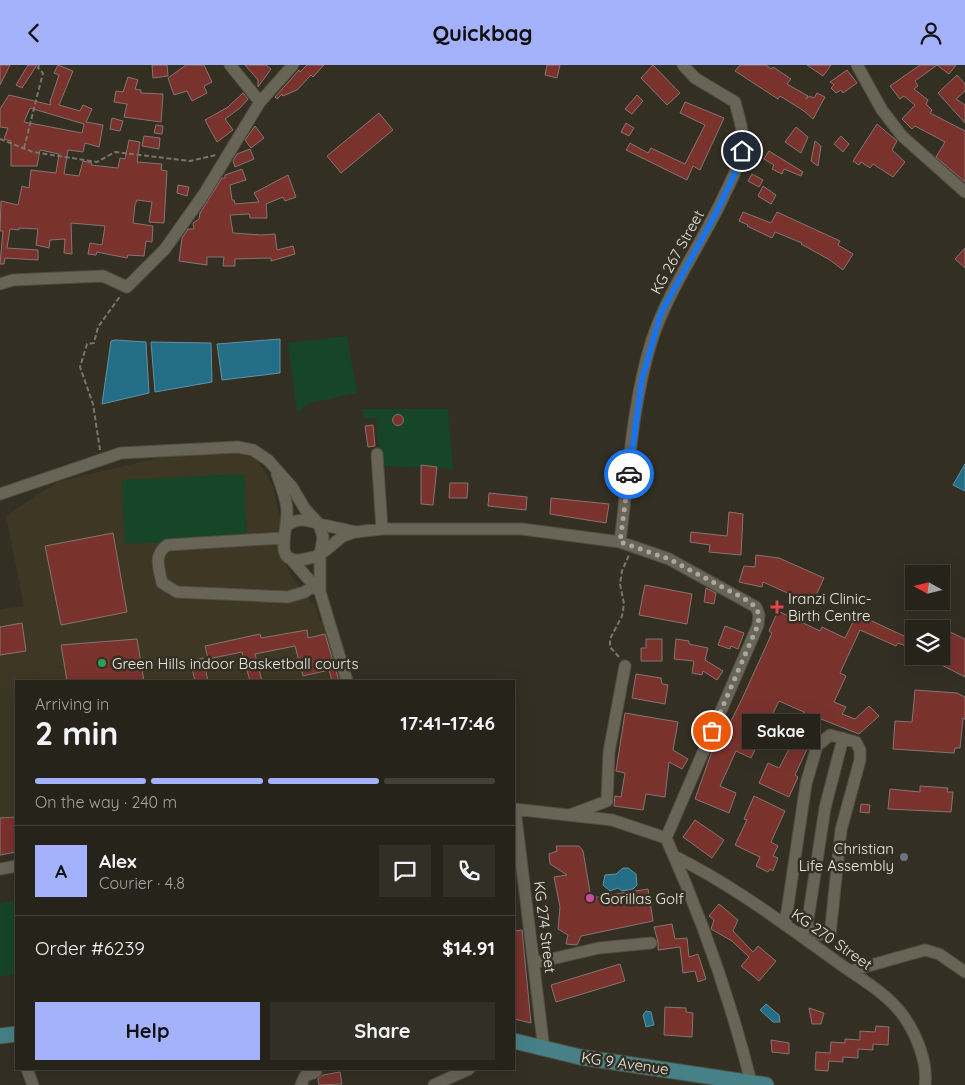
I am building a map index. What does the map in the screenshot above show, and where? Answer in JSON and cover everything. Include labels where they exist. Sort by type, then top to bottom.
[{"type":"main road","points":[[0,1036],[15,1034]]},
{"type":"main road","name":"KG 9 Avenue","points":[[517,1045],[580,1057],[766,1085]]},
{"type":"street","points":[[230,65],[260,102]]},
{"type":"street","points":[[0,284],[13,281],[102,276],[127,287],[164,249],[230,152],[260,102],[292,65]]},
{"type":"street","name":"KG 267 Street","points":[[620,542],[642,379],[650,344],[661,313],[715,215],[736,171],[742,151],[742,131],[735,102],[695,78],[683,65]]},
{"type":"street","points":[[857,65],[882,110],[902,136],[965,192]]},
{"type":"street","points":[[0,494],[121,453],[238,447],[260,455],[292,487],[305,509],[319,524],[323,537],[317,588],[347,680]]},
{"type":"street","points":[[377,454],[382,529]]},
{"type":"street","points":[[276,470],[286,507],[286,527],[282,538],[284,550],[317,588]]},
{"type":"street","points":[[286,527],[295,520],[306,519],[319,524],[356,532]]},
{"type":"street","points":[[290,558],[305,560],[320,555],[343,536],[356,532],[382,529],[522,529],[620,542],[669,559],[745,599],[756,607],[759,615],[758,625],[666,838],[695,903],[737,1025],[751,1082]]},
{"type":"street","points":[[282,538],[167,545],[160,551],[157,559],[162,583],[177,592],[288,597],[317,588]]},
{"type":"street","points":[[570,815],[607,801],[609,752],[624,666]]},
{"type":"street","points":[[785,925],[806,784],[817,746],[830,735],[843,738],[856,742],[860,750],[860,760],[841,830],[830,935],[819,935],[804,931],[823,817],[843,738]]},
{"type":"street","points":[[515,809],[612,820],[666,838]]},
{"type":"street","name":"KG 274 Street","points":[[515,817],[544,1050]]},
{"type":"street","name":"KG 270 Street","points":[[674,856],[697,868],[785,925],[804,931],[850,971],[880,991],[902,1015],[920,1047],[925,1085]]},
{"type":"street","points":[[0,869],[15,866]]},
{"type":"street","points":[[534,963],[599,948],[652,943]]},
{"type":"street","points":[[850,971],[926,950],[939,954],[965,973]]},
{"type":"street","points":[[27,1070],[33,1085]]},
{"type":"street","points":[[434,1085],[468,1070]]},
{"type":"street","points":[[301,1085],[305,1076],[316,1072]]},
{"type":"path","points":[[24,149],[43,73],[38,67],[39,65]]},
{"type":"path","points":[[0,139],[33,152],[97,162],[115,152],[190,161],[230,152]]},
{"type":"path","points":[[102,458],[93,403],[80,367],[87,344],[94,343],[98,327],[127,287]]},
{"type":"path","points":[[624,666],[610,647],[610,639],[622,616],[624,604],[620,583],[622,571],[633,547]]},
{"type":"shaded area","points":[[251,449],[273,486],[281,523],[284,561],[294,580],[315,606],[320,621],[327,618],[347,680],[15,680],[15,854],[0,856],[0,609],[24,606],[6,516],[57,482],[182,452]]},
{"type":"green space","points":[[347,336],[357,393],[310,403],[297,412],[288,343]]},
{"type":"green space","points":[[362,409],[448,409],[453,469],[381,466],[376,418],[364,419]]},
{"type":"green space","points":[[244,474],[247,538],[125,544],[122,480]]},
{"type":"green space","points":[[15,900],[15,974],[0,977],[0,903]]},
{"type":"water","points":[[280,339],[280,373],[222,380],[217,344]]},
{"type":"water","points":[[111,341],[146,342],[149,393],[102,404]]},
{"type":"water","points":[[151,342],[211,343],[212,382],[155,392]]},
{"type":"water","points":[[965,464],[965,491],[953,485]]},
{"type":"water","points":[[623,868],[628,868],[636,874],[637,885],[633,889],[622,891],[618,888],[610,891],[603,885],[605,875],[616,874]]},
{"type":"water","points":[[766,1004],[779,1015],[780,1022],[773,1022],[760,1010]]},
{"type":"water","points":[[646,1011],[651,1012],[654,1025],[646,1027],[643,1015]]},
{"type":"building","points":[[0,65],[10,65],[0,85]]},
{"type":"building","points":[[28,65],[37,65],[22,88],[16,85]]},
{"type":"building","points":[[58,65],[73,71],[59,105],[80,111],[83,105],[92,109],[86,122],[103,125],[99,147],[85,143],[83,152],[68,150],[64,174],[79,176],[83,161],[92,163],[91,165],[118,168],[120,158],[125,159],[129,140],[140,142],[137,162],[162,164],[161,170],[167,171],[164,223],[149,222],[152,202],[137,200],[135,205],[133,223],[153,226],[152,242],[146,241],[144,256],[128,255],[127,258],[97,252],[96,255],[88,254],[90,243],[102,245],[105,226],[71,223],[72,254],[64,253],[65,239],[50,240],[49,248],[36,245],[38,229],[10,229],[7,248],[38,250],[38,260],[5,258],[4,264],[0,264],[3,231],[0,231],[1,201],[18,205],[22,186],[29,188],[31,170],[56,173],[59,154],[40,150],[37,166],[11,166],[11,141],[4,139],[8,128],[0,127],[0,109],[9,95],[51,105],[50,102],[59,75],[54,73]],"holes":[[[30,108],[84,124],[82,133],[24,122]]]},
{"type":"building","points":[[152,65],[167,65],[168,76],[153,78]]},
{"type":"building","points":[[186,65],[204,65],[212,82],[204,86],[207,93],[192,101],[187,91],[174,95],[168,78]]},
{"type":"building","points":[[245,65],[266,65],[271,69],[258,87],[258,80]]},
{"type":"building","points":[[307,65],[324,65],[297,90],[283,96],[282,94],[277,99],[275,97],[299,70],[300,72]]},
{"type":"building","points":[[547,65],[560,65],[557,78],[545,75]]},
{"type":"building","points":[[653,65],[680,93],[667,105],[641,78]]},
{"type":"building","points":[[740,65],[766,65],[771,69],[773,67],[791,79],[787,84],[808,96],[806,99],[810,96],[814,98],[817,93],[825,97],[813,119],[780,96],[778,99],[735,71]]},
{"type":"building","points":[[807,65],[831,65],[823,76]]},
{"type":"building","points":[[920,65],[937,65],[915,81],[918,86],[914,89],[928,100],[926,104],[932,110],[930,113],[965,131],[965,182],[936,157],[945,142],[915,126],[912,129],[902,119],[915,105],[904,96],[900,99],[890,86]]},
{"type":"building","points":[[937,65],[956,65],[949,74]]},
{"type":"building","points":[[847,70],[857,83],[843,93],[841,90],[836,93],[831,88],[834,85],[830,82]]},
{"type":"building","points":[[957,75],[965,84],[965,91],[956,99],[965,105],[965,123],[938,93]]},
{"type":"building","points":[[128,77],[138,80],[135,89],[141,90],[141,93],[163,94],[161,122],[124,117],[127,104],[114,102],[116,91],[123,92]]},
{"type":"building","points":[[243,93],[248,99],[240,108],[225,119],[233,130],[217,142],[205,120],[228,107]]},
{"type":"building","points":[[637,95],[643,101],[632,114],[625,109]]},
{"type":"building","points":[[685,102],[724,118],[700,170],[693,166],[687,180],[626,150],[630,143],[648,153],[651,148],[685,164],[705,125],[680,113]]},
{"type":"building","points":[[379,113],[393,130],[341,173],[327,156]]},
{"type":"building","points":[[112,118],[123,121],[120,131],[110,129]]},
{"type":"building","points":[[626,123],[634,128],[629,136],[621,132]]},
{"type":"building","points":[[877,124],[897,141],[892,150],[905,162],[893,177],[873,164],[870,168],[861,162],[859,165],[853,161]]},
{"type":"building","points":[[156,125],[163,126],[162,134],[154,133]]},
{"type":"building","points":[[255,126],[264,138],[251,148],[245,140]]},
{"type":"building","points":[[796,127],[808,137],[801,153],[785,142]]},
{"type":"building","points":[[144,136],[160,138],[159,149],[142,146]]},
{"type":"building","points":[[841,136],[849,144],[843,152],[834,144]]},
{"type":"building","points":[[815,141],[821,146],[818,166],[811,161]]},
{"type":"building","points":[[250,149],[254,159],[235,167],[233,161],[237,154]]},
{"type":"building","points":[[769,151],[803,172],[801,176],[784,169],[782,174],[772,169],[774,165],[764,159]]},
{"type":"building","points":[[242,169],[246,180],[230,185],[232,200],[234,200],[235,204],[259,202],[254,193],[288,175],[296,197],[285,201],[283,197],[266,204],[267,218],[250,218],[249,214],[230,215],[233,233],[275,234],[277,250],[293,246],[295,254],[271,261],[271,258],[235,259],[235,266],[223,266],[224,257],[207,257],[207,265],[179,261],[182,238],[188,229],[194,229],[193,223],[199,219],[200,213],[222,178],[225,178],[225,175]]},
{"type":"building","points":[[752,174],[763,180],[759,187],[748,181]]},
{"type":"building","points":[[178,185],[189,187],[187,196],[177,193]]},
{"type":"building","points":[[763,186],[776,195],[771,204],[758,196]]},
{"type":"building","points":[[743,212],[771,223],[777,212],[840,241],[838,245],[853,254],[843,270],[802,243],[775,232],[772,238],[747,226],[739,221]]},
{"type":"building","points":[[965,248],[965,268],[955,259]]},
{"type":"building","points":[[398,414],[404,420],[398,426],[392,420]]},
{"type":"building","points":[[373,425],[375,446],[368,447],[365,426]]},
{"type":"building","points":[[421,465],[437,467],[433,505],[421,504]]},
{"type":"building","points":[[450,483],[468,483],[467,498],[449,498]]},
{"type":"building","points":[[489,493],[527,497],[526,510],[488,506]]},
{"type":"building","points":[[551,498],[609,504],[606,523],[550,514]]},
{"type":"building","points":[[729,512],[743,514],[741,555],[709,552],[710,545],[690,542],[691,532],[727,536]]},
{"type":"building","points":[[113,533],[127,612],[61,625],[45,546]]},
{"type":"building","points":[[756,555],[779,558],[824,578],[812,604],[763,582],[762,587],[739,582],[744,566],[755,567]]},
{"type":"building","points":[[645,585],[692,594],[687,624],[639,615]]},
{"type":"building","points":[[706,588],[716,593],[714,604],[704,602]]},
{"type":"building","points":[[778,611],[820,631],[822,627],[845,638],[857,614],[904,636],[905,634],[905,646],[898,643],[896,646],[860,630],[840,673],[846,676],[834,702],[846,707],[842,714],[855,719],[869,706],[879,716],[859,734],[821,719],[795,775],[798,777],[789,797],[759,783],[768,763],[779,768],[796,736],[794,735],[804,712],[779,701],[751,758],[736,751],[720,786],[736,793],[729,813],[695,799],[711,754],[726,726],[728,727],[772,633],[769,631]]},
{"type":"building","points":[[22,623],[26,651],[0,655],[0,627]]},
{"type":"building","points":[[725,626],[744,633],[738,649],[731,646],[730,649],[718,645]]},
{"type":"building","points":[[307,630],[308,638],[325,634],[339,680],[332,680],[329,670],[303,676],[295,646],[255,654],[262,680],[250,680],[242,652],[208,659],[205,646],[260,634],[261,638]]},
{"type":"building","points":[[950,632],[965,639],[965,677],[942,665],[950,665]]},
{"type":"building","name":"Green Hills indoor Basketball courts","points":[[137,639],[144,680],[67,680],[61,645]]},
{"type":"building","points":[[646,639],[662,639],[662,661],[641,661],[641,648],[646,648]]},
{"type":"building","points":[[676,639],[689,641],[689,644],[708,648],[705,660],[723,671],[717,680],[703,671],[702,675],[692,673],[694,661],[674,659]]},
{"type":"building","points":[[203,658],[208,680],[195,680],[190,661]]},
{"type":"building","points":[[636,674],[661,678],[662,684],[668,685],[665,704],[632,698]]},
{"type":"building","points":[[915,690],[957,693],[965,697],[965,719],[963,718],[960,748],[955,748],[954,753],[893,749],[895,721],[912,722]]},
{"type":"building","points":[[625,713],[678,722],[673,750],[688,759],[682,769],[669,762],[665,797],[646,794],[643,810],[614,806],[615,796],[621,797],[625,773],[616,771]]},
{"type":"building","points":[[920,786],[948,788],[947,792],[953,792],[951,812],[888,809],[890,789],[920,792]]},
{"type":"building","points":[[754,796],[785,811],[771,842],[778,846],[773,856],[778,858],[773,871],[770,869],[768,872],[756,866],[760,857],[735,845],[747,820],[744,819]]},
{"type":"building","points":[[861,804],[870,805],[869,813],[860,812]]},
{"type":"building","points":[[15,817],[15,852],[0,855],[0,818]]},
{"type":"building","points":[[695,820],[724,840],[712,858],[683,837]]},
{"type":"building","points":[[556,846],[579,846],[583,851],[591,898],[648,889],[653,921],[581,936],[577,945],[566,944],[568,935],[558,929],[560,907],[554,877],[567,875],[550,864],[549,854],[557,851]]},
{"type":"building","points":[[719,904],[738,920],[733,931],[753,952],[758,946],[776,961],[759,981],[741,966],[749,957],[732,941],[711,929],[714,920],[709,916]]},
{"type":"building","points":[[672,924],[675,939],[687,938],[689,957],[698,954],[706,979],[698,982],[695,971],[683,973],[680,947],[658,950],[654,927]]},
{"type":"building","points":[[522,930],[531,1023],[515,1019],[515,931]]},
{"type":"building","points":[[620,964],[625,981],[556,1002],[551,985]]},
{"type":"building","points":[[665,1007],[686,1008],[686,1012],[693,1013],[692,1037],[664,1035]]},
{"type":"building","points":[[809,1008],[824,1013],[821,1024],[812,1024]]},
{"type":"building","points":[[876,1026],[889,1027],[888,1045],[873,1044],[873,1050],[858,1049],[858,1058],[843,1057],[843,1062],[829,1061],[828,1071],[815,1070],[816,1052],[830,1053],[831,1042],[845,1043],[845,1039],[860,1040],[860,1031],[875,1032]]},
{"type":"building","points":[[771,1040],[789,1043],[789,1054],[772,1052]]},
{"type":"building","points":[[340,1072],[342,1084],[319,1085],[318,1079],[323,1075]]},
{"type":"way so far","points":[[629,474],[620,542],[669,559],[745,599],[756,607],[759,615],[758,625],[712,731]]},
{"type":"place","name":"Iranzi Clinic- Birth Centre","points":[[777,607]]},
{"type":"place","name":"Green Hills indoor Basketball courts","points":[[102,663]]},
{"type":"place","name":"Sakae","points":[[712,731]]},
{"type":"place","name":"Christian Life Assembly","points":[[904,857]]},
{"type":"place","name":"Gorillas Golf","points":[[590,898]]},
{"type":"route","points":[[629,474],[642,379],[650,344],[661,313],[715,215],[736,171],[742,151]]}]
